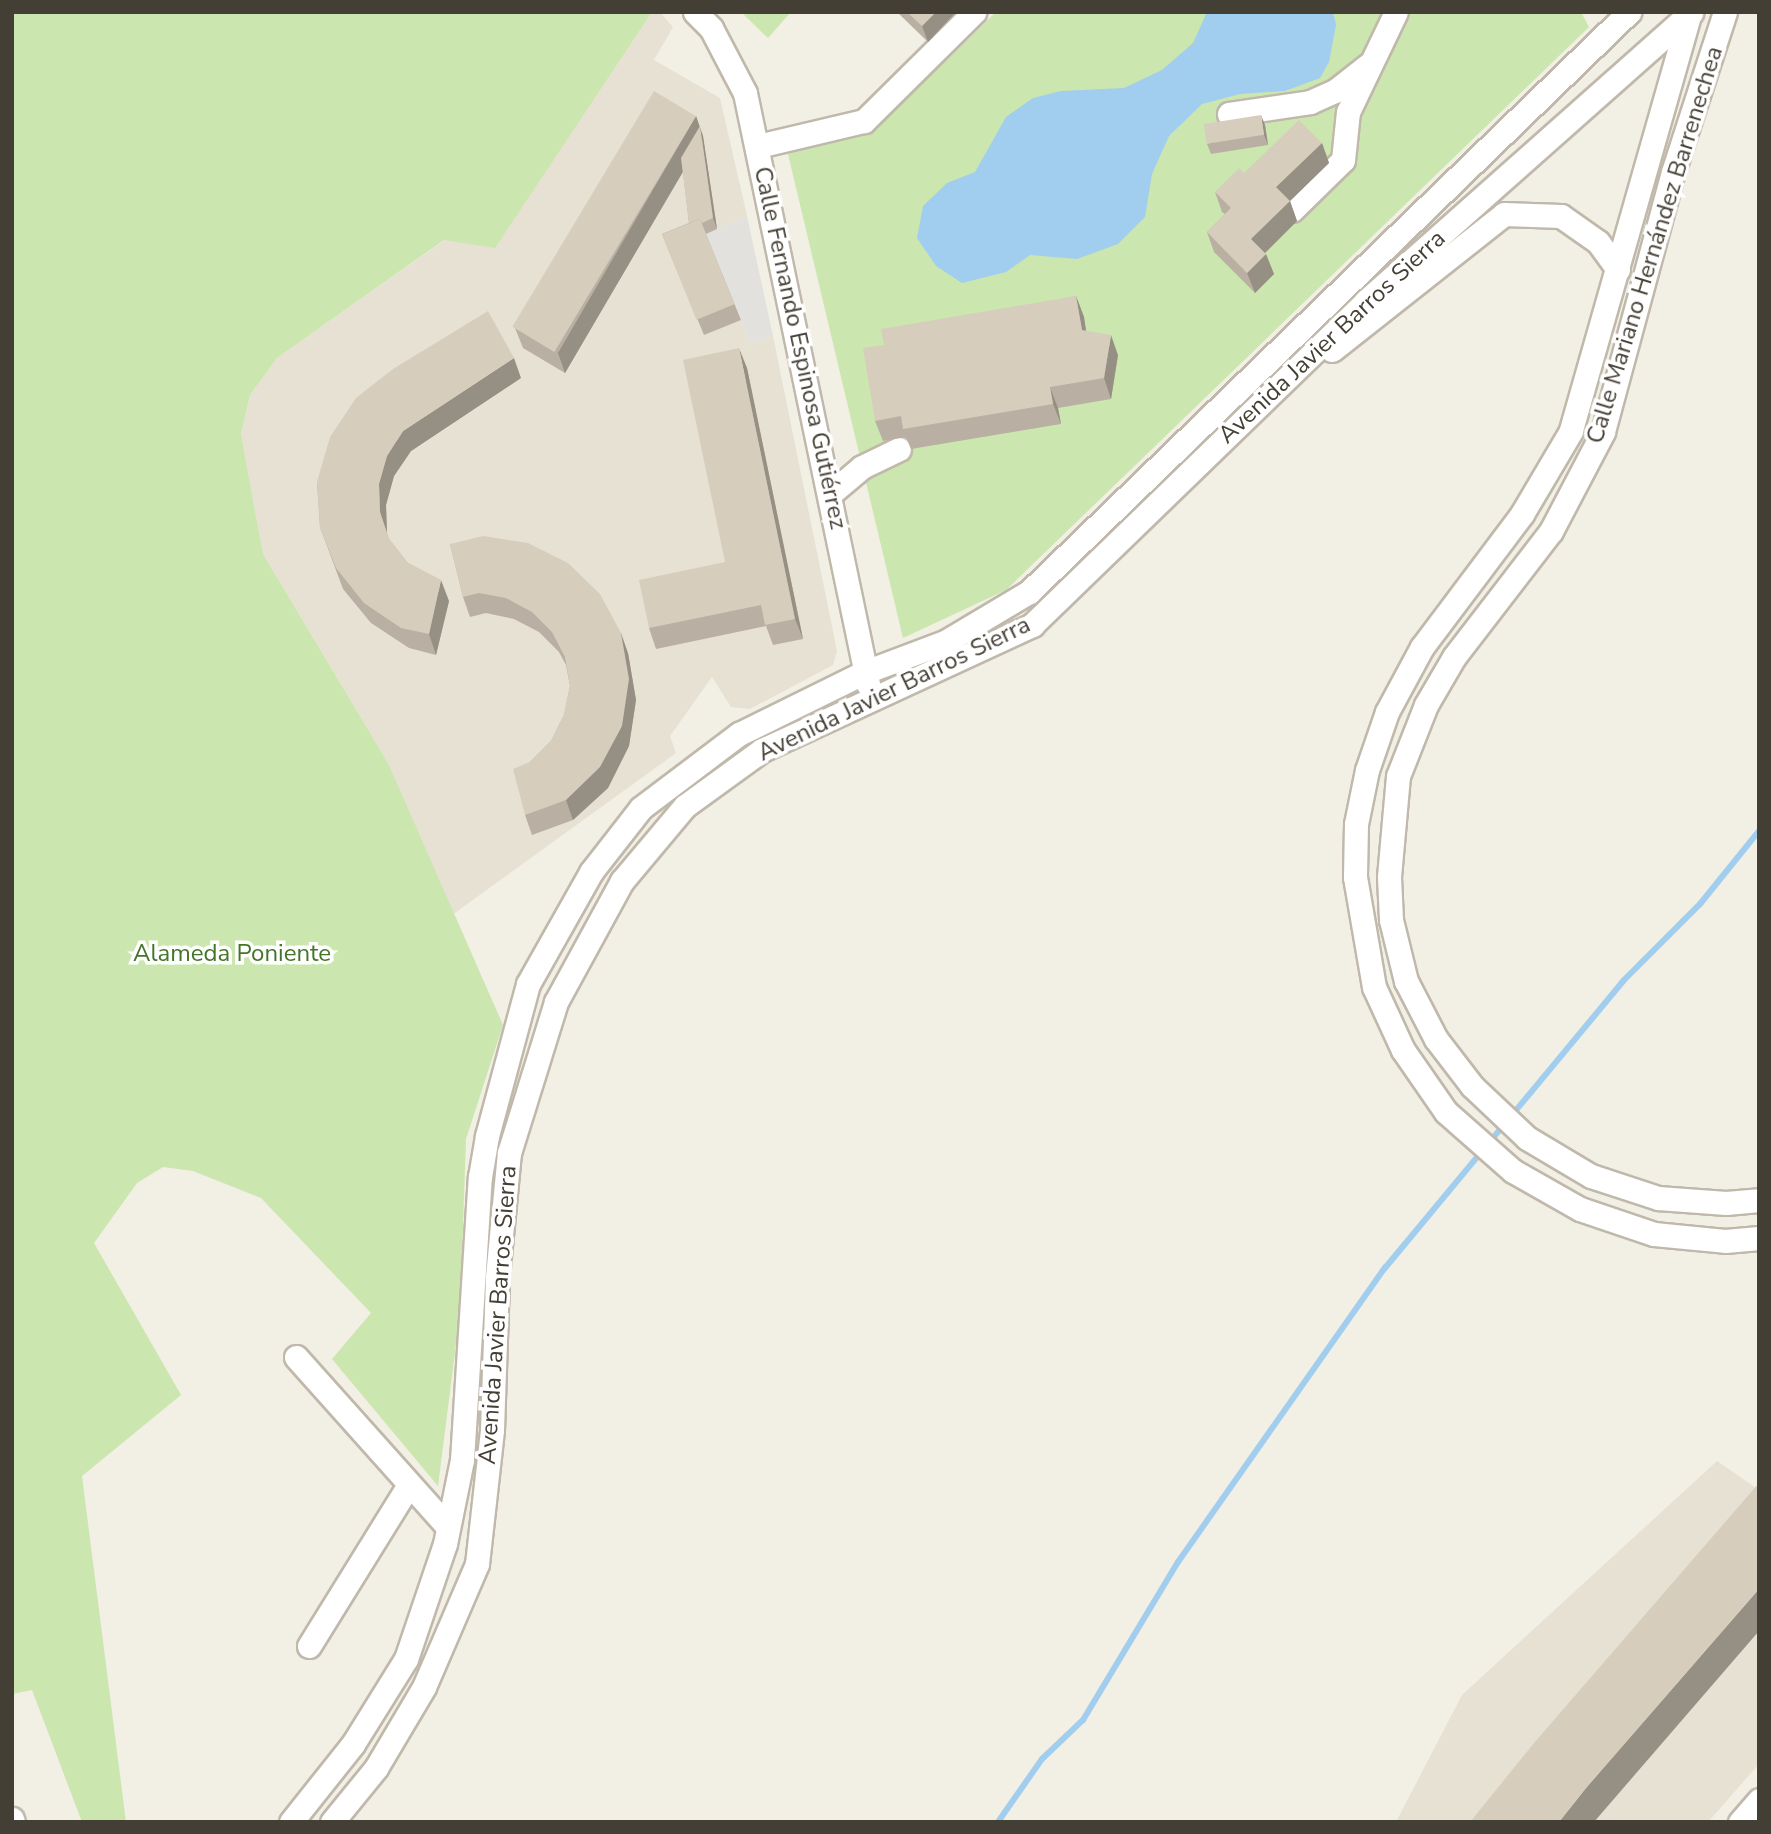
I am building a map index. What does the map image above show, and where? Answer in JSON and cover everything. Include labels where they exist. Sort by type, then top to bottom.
[{"type":"street","name":"Calle Fernando Espinosa Gutiérrez","points":[[695,12],[711,28],[736,71],[758,146],[871,698]]},
{"type":"street","points":[[758,146],[864,121],[974,12]]},
{"type":"street","points":[[1292,209],[1343,160],[1348,112],[1396,12]]},
{"type":"street","name":"Avenida Javier Barros Sierra","points":[[291,1822],[353,1744],[406,1659],[448,1527],[465,1437],[480,1177],[508,1049],[528,984],[592,872],[640,808],[739,734],[865,672],[945,642],[1029,592],[1629,12]]},
{"type":"street","name":"Calle Mariano Hernández Barrenechea","points":[[1725,12],[1673,172],[1603,432],[1551,531],[1454,657],[1426,705],[1398,776],[1389,877],[1406,981],[1436,1039],[1472,1086],[1527,1138],[1591,1176],[1658,1198],[1726,1203],[1759,1200]]},
{"type":"street","name":"Avenida Javier Barros Sierra","points":[[332,1822],[376,1768],[424,1687],[477,1564],[492,1430],[497,1277],[509,1153],[556,1002],[622,881],[685,806],[762,750],[871,698],[928,677],[1032,625],[1366,301],[1690,13]]},
{"type":"street","name":"Calle Mariano Hernández Barrenechea","points":[[1690,13],[1571,431],[1522,514],[1422,647],[1387,712],[1367,770],[1356,824],[1354,877],[1374,987],[1404,1050],[1446,1112],[1513,1171],[1580,1209],[1654,1234],[1725,1241],[1759,1238]]},
{"type":"street","points":[[1229,114],[1310,102],[1335,91],[1374,61]]},
{"type":"street","points":[[1256,407],[1504,214],[1560,216],[1598,242],[1618,270]]},
{"type":"street","points":[[830,494],[862,467],[899,449]]},
{"type":"street","points":[[296,1357],[448,1527]]},
{"type":"street","points":[[309,1646],[410,1485]]},
{"type":"street","points":[[1740,1822],[1759,1800]]},
{"type":"shaded area","points":[[652,12],[660,12],[673,27],[654,60],[720,98],[747,216],[705,234],[751,345],[773,336],[837,651],[833,665],[750,709],[731,707],[712,677],[670,736],[676,753],[452,915],[388,763],[263,554],[241,434],[250,395],[277,358],[445,240],[495,247]]},
{"type":"shaded area","points":[[747,216],[773,336],[751,345],[705,234]]},
{"type":"shaded area","points":[[1717,1461],[1759,1490],[1759,1764],[1708,1822],[1396,1822],[1462,1695]]},
{"type":"green space","name":"Alameda Poniente","points":[[12,12],[652,12],[495,248],[444,240],[277,358],[250,395],[241,434],[263,554],[388,763],[503,1025],[466,1139],[460,1313],[438,1486],[332,1359],[371,1313],[261,1198],[193,1171],[163,1167],[137,1183],[94,1243],[181,1395],[82,1476],[126,1822],[82,1822],[32,1690],[12,1694]]},
{"type":"green space","points":[[741,12],[791,12],[768,38]]},
{"type":"green space","points":[[996,12],[1581,12],[1589,27],[1006,590],[903,638],[788,154],[879,125]]},
{"type":"water","points":[[1207,12],[1333,12],[1336,25],[1329,62],[1320,78],[1285,91],[1240,94],[1202,104],[1169,136],[1152,174],[1145,217],[1118,244],[1077,259],[1030,255],[1006,272],[962,283],[936,266],[917,238],[923,206],[947,183],[975,172],[1006,117],[1033,98],[1061,91],[1124,88],[1162,70],[1193,43]]},
{"type":"building","points":[[907,12],[936,12],[922,26]]},
{"type":"building","points":[[654,91],[696,116],[554,352],[512,327]]},
{"type":"building","points":[[1261,115],[1264,135],[1207,144],[1204,124]]},
{"type":"building","points":[[1299,120],[1322,143],[1276,187],[1290,201],[1251,239],[1266,254],[1247,273],[1207,232],[1231,208],[1215,192],[1239,168],[1244,173]]},
{"type":"building","points":[[700,126],[713,218],[702,223],[700,219],[689,223],[681,158]]},
{"type":"building","points":[[700,219],[734,304],[696,320],[662,234]]},
{"type":"building","points":[[1076,296],[1082,330],[1111,335],[1104,378],[1050,387],[1053,404],[903,429],[901,416],[875,421],[863,348],[884,345],[881,329]]},
{"type":"building","points":[[488,311],[514,358],[403,431],[387,456],[379,484],[380,512],[389,539],[407,562],[441,580],[429,634],[401,628],[364,603],[336,568],[320,527],[317,482],[330,437],[356,398],[393,369]]},
{"type":"building","points":[[739,348],[795,619],[765,625],[761,605],[649,628],[639,580],[725,562],[683,360]]},
{"type":"building","points":[[483,536],[528,543],[568,563],[600,594],[621,633],[629,679],[622,726],[600,767],[566,800],[525,815],[513,769],[530,762],[551,741],[564,715],[570,686],[565,657],[552,632],[532,612],[506,598],[479,593],[463,597],[450,544]]},
{"type":"building","points":[[1759,1483],[1759,1589],[1559,1822],[1470,1822],[1534,1743]]},
{"type":"waterway","points":[[998,1822],[1042,1759],[1083,1720],[1178,1562],[1385,1268],[1623,981],[1700,904],[1759,831]]}]
